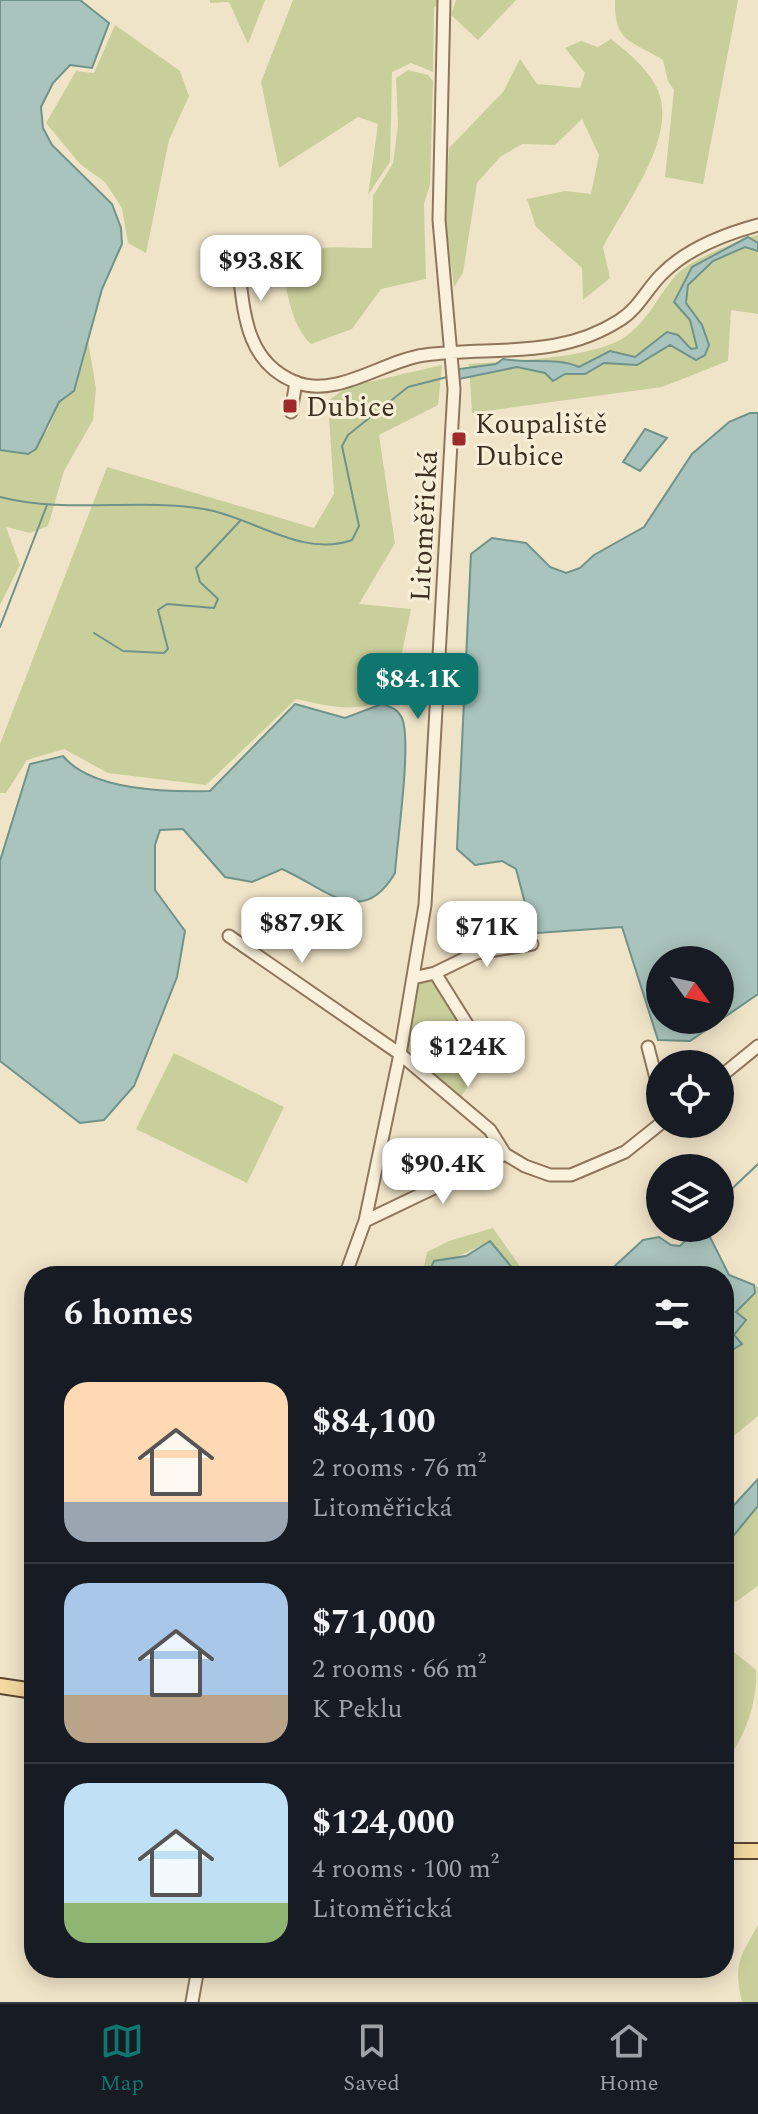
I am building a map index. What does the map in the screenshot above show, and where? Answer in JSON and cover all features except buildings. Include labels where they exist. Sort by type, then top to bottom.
[{"type":"main road","points":[[0,1686],[24,1690]]},
{"type":"main road","points":[[734,1851],[758,1851]]},
{"type":"street","name":"Litoměřická","points":[[349,1266],[365,1221],[400,1054],[425,905],[454,389],[454,359],[439,220],[444,0]]},
{"type":"street","points":[[238,263],[248,335],[257,352],[272,367],[296,382],[329,385],[423,355],[454,359],[542,350],[599,331],[622,319],[671,265],[732,232],[758,225]]},
{"type":"street","points":[[291,412],[296,382]]},
{"type":"street","points":[[229,936],[400,1054],[490,1130],[505,1154],[550,1175],[571,1175],[625,1152],[646,1135]]},
{"type":"street","points":[[413,978],[435,973],[476,953],[532,944]]},
{"type":"street","points":[[435,973],[490,1061]]},
{"type":"street","points":[[734,1066],[758,1046]]},
{"type":"street","points":[[365,1221],[505,1154]]},
{"type":"street","points":[[192,2002],[196,1978]]},
{"type":"green space","points":[[210,0],[265,0],[248,44],[229,2],[210,3]]},
{"type":"green space","points":[[293,0],[443,0],[434,8],[433,72],[411,63],[392,72],[390,162],[368,195],[378,124],[358,117],[279,168],[261,82]]},
{"type":"green space","points":[[456,0],[516,0],[478,40],[451,15]]},
{"type":"green space","points":[[615,0],[738,0],[703,184],[665,177],[674,90],[668,81],[663,60],[634,44],[622,33]]},
{"type":"green space","points":[[115,25],[180,71],[189,96],[169,140],[146,253],[128,243],[122,208],[105,182],[80,164],[46,123],[76,71],[94,73]]},
{"type":"green space","points":[[611,39],[634,58],[654,82],[661,100],[662,118],[659,137],[644,176],[603,247],[610,278],[583,300],[582,268],[536,227],[527,199],[565,191],[591,194],[599,155],[582,119],[555,145],[522,144],[500,157],[477,183],[463,273],[454,287],[445,219],[449,148],[503,92],[520,59],[537,84],[580,88],[585,73],[565,48],[581,41],[598,47]]},
{"type":"green space","points":[[408,70],[428,75],[433,81],[430,185],[424,204],[426,279],[381,289],[352,329],[311,344],[299,329],[291,308],[284,267],[303,253],[314,250],[372,248],[373,196],[393,163],[398,125],[396,78]]},
{"type":"green space","points":[[758,235],[758,314],[731,310],[728,361],[662,387],[472,413],[469,364],[567,355],[620,340],[644,319],[669,283],[683,269],[715,251]]},
{"type":"green space","points":[[88,341],[96,388],[93,420],[64,471],[48,526],[30,533],[6,527],[20,565],[0,605],[0,450],[28,454],[48,429],[59,402],[74,391]]},
{"type":"green space","points":[[442,365],[438,405],[379,435],[395,543],[359,604],[411,609],[399,667],[402,685],[379,702],[366,706],[339,707],[296,699],[206,785],[108,773],[64,749],[27,760],[6,793],[0,793],[0,744],[107,467],[314,528],[334,494],[328,401],[347,387]]},
{"type":"green space","points":[[431,980],[485,1062],[460,1098],[405,1053],[418,982]]},
{"type":"green space","points":[[174,1053],[284,1107],[247,1183],[136,1129]]},
{"type":"green space","points":[[493,1228],[520,1266],[511,1266],[490,1241],[439,1266],[424,1266],[427,1252],[449,1241]]},
{"type":"green space","points":[[754,1285],[758,1287],[758,1416],[734,1436],[734,1350],[740,1347],[734,1335],[743,1324],[743,1317],[736,1312],[755,1293]]},
{"type":"green space","points":[[758,1506],[758,1586],[734,1603],[734,1535]]},
{"type":"green space","points":[[734,1652],[756,1670],[755,1695],[734,1750]]},
{"type":"green space","points":[[758,1925],[758,2002],[742,2002],[738,1970]]},
{"type":"water","points":[[0,0],[80,0],[109,23],[92,68],[70,65],[53,83],[41,107],[43,128],[52,145],[112,204],[121,228],[122,244],[102,289],[74,391],[59,402],[36,449],[28,454],[0,450]]},
{"type":"water","points":[[748,237],[758,243],[758,251],[745,247],[713,261],[688,285],[686,303],[702,325],[709,345],[705,355],[696,360],[670,345],[637,365],[604,363],[585,374],[565,374],[553,381],[545,373],[517,367],[459,379],[459,369],[496,364],[503,359],[561,362],[579,367],[610,351],[635,357],[667,332],[678,335],[691,349],[697,348],[690,320],[674,302],[692,267]]},
{"type":"water","points":[[758,413],[758,994],[734,1011],[734,946],[646,946],[646,1002],[622,927],[537,933],[530,922],[516,869],[502,861],[475,865],[457,849],[471,554],[492,538],[526,543],[550,567],[566,573],[580,568],[594,555],[644,527],[692,454],[729,422]]},
{"type":"water","points":[[645,429],[667,438],[640,471],[623,462]]},
{"type":"water","points":[[295,704],[345,718],[382,704],[394,709],[402,718],[405,769],[395,873],[382,890],[369,899],[356,902],[342,900],[282,869],[252,882],[225,877],[183,829],[160,830],[155,845],[155,890],[185,931],[177,977],[134,1086],[104,1120],[80,1123],[0,1061],[0,861],[30,764],[63,756],[76,768],[111,783],[152,790],[210,791]]},
{"type":"water","points":[[656,1034],[700,1034],[690,1041],[658,1040]]},
{"type":"water","points":[[643,1240],[671,1245],[712,1242],[724,1266],[615,1266]]},
{"type":"water","points":[[490,1241],[511,1266],[432,1266],[434,1261],[466,1256]]},
{"type":"water","points":[[734,1277],[754,1285],[755,1293],[736,1312],[746,1320],[734,1335]]},
{"type":"water","points":[[734,1335],[742,1344],[734,1349]]},
{"type":"water","points":[[758,1479],[758,1506],[734,1535],[734,1505]]},
{"type":"waterway","points":[[0,497],[50,504],[204,509],[314,544],[352,540],[359,526],[342,446],[348,435],[408,387],[447,377]]},
{"type":"waterway","points":[[0,627],[47,505]]},
{"type":"waterway","points":[[94,633],[123,651],[164,653],[168,649],[158,610],[167,604],[214,608],[218,599],[200,582],[196,568],[240,521]]},
{"type":"waterway","points":[[734,1187],[758,1164]]},
{"type":"place","name":"Dubice","points":[[290,406]]},
{"type":"place","name":"Koupaliště Dubice","points":[[459,439]]}]
